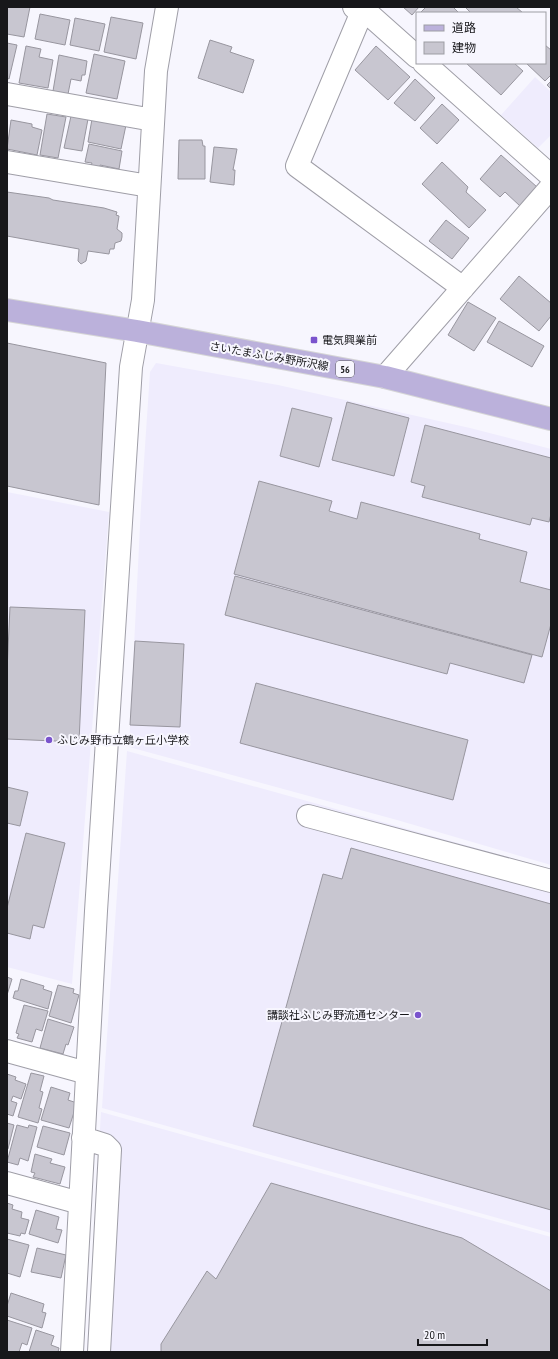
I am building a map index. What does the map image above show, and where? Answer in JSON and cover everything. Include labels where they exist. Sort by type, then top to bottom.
[{"type":"main road","name":"さいたまふじみ野所沢線","points":[[7,310],[137,331],[385,377],[551,419]]},
{"type":"street","points":[[72,1352],[87,1073],[130,382],[143,300],[156,70],[167,7]]},
{"type":"street","points":[[416,56],[360,8],[297,166],[463,288]]},
{"type":"street","points":[[425,64],[551,176]]},
{"type":"street","points":[[7,94],[153,120]]},
{"type":"street","points":[[7,162],[149,186]]},
{"type":"street","points":[[385,377],[551,187]]},
{"type":"street","points":[[308,816],[551,880]]},
{"type":"street","points":[[7,1051],[87,1073]]},
{"type":"street","points":[[84,1138],[105,1145],[110,1150],[99,1352]]},
{"type":"street","points":[[7,1183],[80,1203]]},
{"type":"shaded area","points":[[535,77],[551,92],[551,135],[538,148],[501,115]]},
{"type":"shaded area","points":[[156,363],[278,385],[470,428],[551,449],[551,865],[397,820],[129,747],[141,506],[150,372]]},
{"type":"shaded area","name":"ふじみ野市立鶴ヶ丘小学校","points":[[7,492],[109,512],[72,984],[7,967]]},
{"type":"shaded area","points":[[127,751],[551,869],[551,1233],[102,1108]]},
{"type":"shaded area","points":[[101,1112],[551,1237],[551,1352],[87,1352]]},
{"type":"building","points":[[7,7],[30,7],[24,37],[7,34]]},
{"type":"building","points":[[403,7],[419,7],[412,15]]},
{"type":"building","points":[[426,7],[453,7],[458,12],[421,12]]},
{"type":"building","points":[[465,7],[516,7],[522,12],[470,12]]},
{"type":"building","points":[[40,14],[70,20],[65,45],[35,39]]},
{"type":"building","points":[[111,17],[143,23],[136,59],[104,52]]},
{"type":"building","points":[[75,18],[105,24],[99,51],[70,45]]},
{"type":"building","points":[[210,40],[232,47],[230,52],[254,60],[243,93],[198,78]]},
{"type":"building","points":[[7,43],[17,45],[9,79],[7,78]]},
{"type":"building","points":[[26,46],[41,49],[39,57],[53,60],[48,88],[19,83]]},
{"type":"building","points":[[376,46],[410,77],[388,100],[355,70]]},
{"type":"building","points":[[546,46],[551,50],[551,75],[545,81],[527,64],[546,64]]},
{"type":"building","points":[[94,54],[125,61],[117,99],[86,93]]},
{"type":"building","points":[[59,55],[87,61],[85,75],[82,75],[81,81],[71,79],[68,94],[53,91]]},
{"type":"building","points":[[467,64],[515,64],[523,71],[501,95]]},
{"type":"building","points":[[415,79],[435,98],[415,121],[394,103]]},
{"type":"building","points":[[551,81],[551,89],[547,85]]},
{"type":"building","points":[[442,104],[459,120],[437,144],[420,128]]},
{"type":"building","points":[[47,114],[66,117],[58,158],[40,155]]},
{"type":"building","points":[[71,116],[88,119],[82,151],[64,148]]},
{"type":"building","points":[[92,119],[126,125],[121,149],[88,142]]},
{"type":"building","points":[[11,120],[32,124],[32,127],[42,130],[37,155],[7,149]]},
{"type":"building","points":[[179,140],[202,140],[203,146],[205,146],[205,179],[178,179]]},
{"type":"building","points":[[89,144],[122,151],[119,169],[100,165],[100,168],[91,166],[92,163],[85,162]]},
{"type":"building","points":[[214,147],[237,149],[233,170],[235,170],[234,185],[210,182]]},
{"type":"building","points":[[501,155],[537,187],[520,206],[505,192],[500,197],[480,179]]},
{"type":"building","points":[[442,162],[468,187],[466,192],[486,210],[469,228],[422,184]]},
{"type":"building","points":[[7,192],[104,208],[117,212],[116,215],[119,216],[117,229],[122,233],[121,241],[115,243],[114,249],[110,249],[109,254],[88,251],[86,261],[81,264],[78,261],[79,249],[7,236]]},
{"type":"building","points":[[446,220],[469,238],[452,259],[429,241]]},
{"type":"building","points":[[519,276],[551,303],[551,316],[539,331],[500,299]]},
{"type":"building","points":[[468,302],[496,318],[474,351],[448,335]]},
{"type":"building","points":[[499,321],[544,346],[532,367],[487,342]]},
{"type":"building","points":[[7,343],[106,363],[99,505],[7,486]]},
{"type":"building","points":[[347,402],[409,418],[394,476],[332,460]]},
{"type":"building","points":[[292,408],[332,418],[319,467],[280,456]]},
{"type":"building","points":[[425,425],[551,458],[551,514],[549,522],[532,518],[530,525],[422,497],[425,486],[411,482]]},
{"type":"building","points":[[259,481],[332,501],[329,511],[357,519],[361,502],[480,534],[479,539],[527,552],[520,582],[551,590],[551,624],[542,657],[234,574]]},
{"type":"building","points":[[235,576],[532,655],[524,683],[450,663],[447,674],[225,615]]},
{"type":"building","points":[[10,607],[85,610],[79,742],[7,739],[7,671]]},
{"type":"building","points":[[135,641],[184,644],[180,727],[130,725]]},
{"type":"building","points":[[256,683],[468,740],[453,800],[240,743]]},
{"type":"building","points":[[7,787],[28,792],[20,826],[7,823]]},
{"type":"building","points":[[26,833],[65,843],[44,928],[33,925],[30,939],[7,933],[7,908]]},
{"type":"building","name":"講談社ふじみ野流通センター","points":[[351,848],[551,904],[551,1210],[253,1126],[323,874],[342,879]]},
{"type":"building","points":[[7,977],[12,979],[7,995]]},
{"type":"building","points":[[21,979],[44,986],[43,989],[52,992],[48,1009],[13,998],[15,991],[18,991]]},
{"type":"building","points":[[58,985],[74,989],[73,993],[79,995],[71,1023],[49,1016]]},
{"type":"building","points":[[24,1005],[48,1011],[42,1031],[36,1029],[32,1042],[17,1038],[19,1034],[16,1033]]},
{"type":"building","points":[[48,1019],[74,1027],[68,1045],[66,1044],[63,1054],[40,1048]]},
{"type":"building","points":[[31,1073],[44,1076],[40,1091],[43,1092],[39,1108],[42,1109],[38,1123],[18,1117]]},
{"type":"building","points":[[7,1074],[16,1077],[15,1080],[26,1084],[21,1099],[13,1096],[11,1101],[17,1103],[13,1116],[7,1114]]},
{"type":"building","points":[[51,1087],[70,1093],[68,1100],[77,1103],[69,1128],[41,1120]]},
{"type":"building","points":[[7,1123],[14,1125],[8,1149],[7,1148]]},
{"type":"building","points":[[17,1125],[28,1128],[29,1125],[37,1127],[28,1161],[20,1158],[18,1165],[7,1162]]},
{"type":"building","points":[[43,1126],[70,1133],[64,1155],[37,1147]]},
{"type":"building","points":[[35,1154],[52,1159],[50,1163],[65,1167],[60,1184],[33,1177],[35,1173],[31,1172]]},
{"type":"building","points":[[271,1183],[462,1238],[551,1291],[551,1352],[161,1352],[161,1344],[207,1271],[216,1279]]},
{"type":"building","points":[[7,1203],[13,1205],[12,1209],[22,1212],[21,1218],[29,1220],[25,1234],[21,1233],[20,1236],[7,1233]]},
{"type":"building","points":[[36,1210],[59,1217],[56,1229],[62,1230],[58,1243],[29,1234]]},
{"type":"building","points":[[7,1239],[29,1245],[20,1277],[7,1273]]},
{"type":"building","points":[[37,1248],[66,1255],[61,1278],[31,1272]]},
{"type":"building","points":[[11,1293],[44,1304],[42,1312],[46,1313],[42,1328],[7,1316],[7,1306]]},
{"type":"building","points":[[7,1320],[32,1328],[27,1345],[22,1343],[19,1352],[7,1352]]},
{"type":"building","points":[[36,1330],[54,1336],[51,1345],[59,1348],[58,1352],[29,1352]]},
{"type":"place","name":"電気興業前","points":[[314,340]]},
{"type":"place","name":"ふじみ野市立鶴ヶ丘小学校","points":[[49,740]]},
{"type":"place","name":"講談社ふじみ野流通センター","points":[[418,1015]]}]
